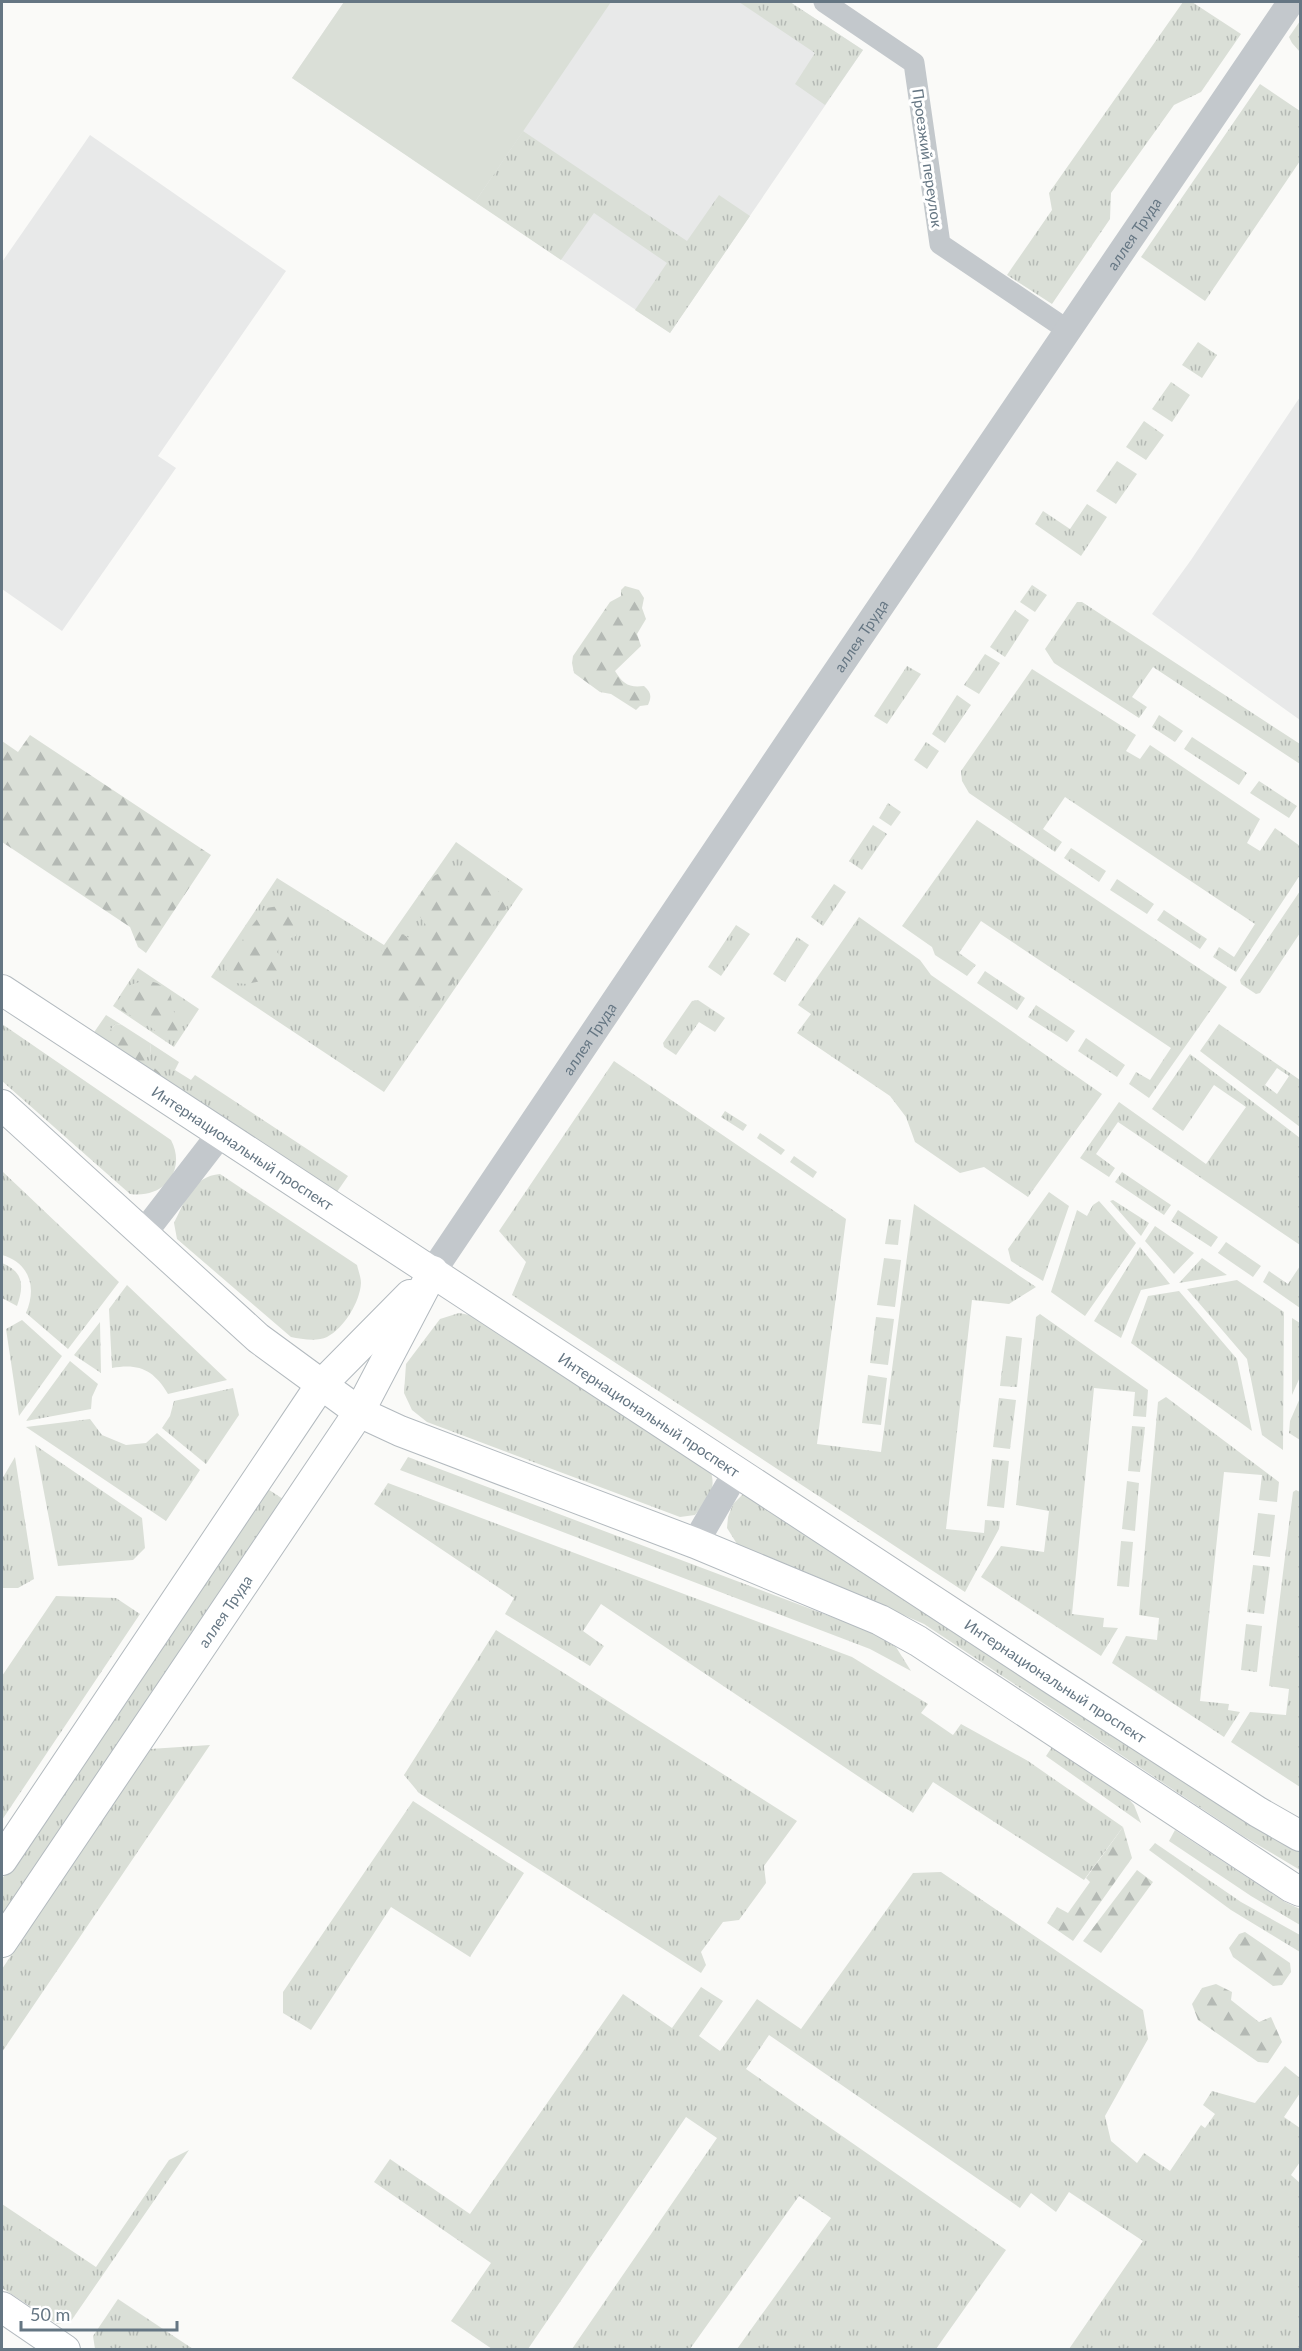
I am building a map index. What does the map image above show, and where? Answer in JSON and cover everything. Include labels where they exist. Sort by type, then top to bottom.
[{"type":"main road","name":"Интернациональный проспект","points":[[2,990],[1064,1687],[1258,1812],[1300,1836]]},
{"type":"main road","points":[[2,1106],[258,1338],[358,1412],[400,1431],[695,1543],[880,1620],[918,1641],[1300,1891]]},
{"type":"main road","name":"аллея Труда","points":[[2,1860],[320,1386],[433,1271]]},
{"type":"main road","name":"аллея Труда","points":[[2,1942],[358,1412],[433,1271]]},
{"type":"main road","points":[[2,2307],[65,2349]]},
{"type":"street","name":"Проезжий переулок","points":[[824,2],[914,63],[940,244],[1069,331]]},
{"type":"street","name":"аллея Труда","points":[[433,1271],[1291,2]]},
{"type":"street","points":[[143,1234],[221,1133]]},
{"type":"street","points":[[695,1543],[737,1471]]},
{"type":"shaded area","points":[[344,2],[790,2],[863,50],[670,333],[292,78]]},
{"type":"shaded area","points":[[90,135],[286,271],[158,456],[176,468],[62,631],[2,589],[2,262]]},
{"type":"shaded area","points":[[1300,397],[1300,720],[1152,614]]},
{"type":"green space","points":[[344,2],[611,2],[475,202],[292,78]]},
{"type":"green space","points":[[739,2],[790,2],[863,50],[825,105],[795,84],[815,53]]},
{"type":"green space","points":[[1183,2],[1192,2],[1241,34],[1201,92],[1174,105],[1111,193],[1110,219],[1052,304],[1007,275],[1052,210],[1049,193]]},
{"type":"green space","points":[[1300,21],[1300,52],[1289,37]]},
{"type":"green space","points":[[1260,84],[1300,111],[1300,161],[1205,301],[1141,257]]},
{"type":"green space","points":[[523,131],[687,241],[719,195],[750,216],[670,333],[635,310],[667,263],[594,213],[561,260],[475,202]]},
{"type":"green space","points":[[1198,342],[1217,355],[1202,378],[1182,365]]},
{"type":"green space","points":[[1171,382],[1190,395],[1172,422],[1152,409]]},
{"type":"green space","points":[[1144,421],[1164,435],[1146,460],[1126,447]]},
{"type":"green space","points":[[1117,461],[1137,474],[1116,504],[1096,491]]},
{"type":"green space","points":[[1087,504],[1107,517],[1081,556],[1035,524],[1043,511],[1070,529]]},
{"type":"green space","points":[[1032,585],[1047,595],[1035,612],[1020,602]]},
{"type":"green space","points":[[625,586],[639,590],[644,598],[642,608],[646,619],[637,634],[641,646],[615,671],[627,684],[644,686],[649,692],[648,705],[640,706],[636,710],[611,694],[600,692],[574,673],[572,663],[573,656],[610,602],[621,596],[621,590]]},
{"type":"green space","points":[[1077,602],[1082,602],[1300,744],[1300,764],[1153,667],[1132,697],[1147,707],[1139,718],[1054,663],[1045,649]]},
{"type":"green space","points":[[1015,610],[1029,620],[1005,657],[990,647]]},
{"type":"green space","points":[[985,654],[1000,663],[979,694],[964,685]]},
{"type":"green space","points":[[907,666],[921,674],[887,724],[874,716]]},
{"type":"green space","points":[[1032,669],[1136,735],[1126,751],[1140,759],[1150,745],[1260,819],[1247,843],[1260,851],[1275,828],[1300,846],[1300,875],[1236,972],[1213,957],[1219,947],[1234,957],[1255,924],[1065,797],[1043,829],[1062,842],[1055,852],[969,793],[962,781],[961,771]]},
{"type":"green space","points":[[957,695],[971,705],[945,743],[932,734]]},
{"type":"green space","points":[[1159,715],[1183,731],[1175,742],[1152,727]]},
{"type":"green space","points":[[30,735],[211,855],[146,953],[138,947],[130,927],[2,842],[2,741],[18,752]]},
{"type":"green space","points":[[1192,737],[1247,773],[1239,785],[1184,749]]},
{"type":"green space","points":[[926,742],[939,751],[927,769],[914,760]]},
{"type":"green space","points":[[1259,781],[1297,806],[1289,818],[1250,793]]},
{"type":"green space","points":[[888,803],[901,812],[891,826],[879,818]]},
{"type":"green space","points":[[977,820],[1227,987],[1149,1098],[1129,1084],[1136,1072],[1150,1080],[1171,1048],[981,921],[959,953],[976,965],[967,976],[935,955],[932,947],[902,926]]},
{"type":"green space","points":[[873,825],[887,834],[862,870],[849,861]]},
{"type":"green space","points":[[456,842],[523,889],[384,1092],[211,977],[277,878],[384,945]]},
{"type":"green space","points":[[1071,848],[1106,871],[1099,882],[1064,858]]},
{"type":"green space","points":[[467,867],[492,883],[507,908],[473,951],[442,998],[432,1007],[421,1006],[408,1014],[399,1010],[397,985],[392,972],[365,956],[355,947],[363,938],[383,952],[398,932],[413,940],[423,934],[426,925],[414,909],[428,882],[445,871]]},
{"type":"green space","points":[[1117,879],[1154,904],[1147,914],[1110,890]]},
{"type":"green space","points":[[834,884],[846,892],[823,926],[811,917]]},
{"type":"green space","points":[[1300,891],[1300,933],[1260,993],[1256,994],[1241,984],[1240,980]]},
{"type":"green space","points":[[279,906],[293,913],[299,925],[296,936],[283,941],[277,952],[287,965],[280,977],[247,984],[235,983],[225,968],[250,928],[266,908]]},
{"type":"green space","points":[[1164,910],[1207,939],[1200,949],[1157,920]]},
{"type":"green space","points":[[859,917],[920,960],[931,975],[1102,1094],[1028,1197],[984,1167],[960,1173],[915,1142],[906,1117],[890,1096],[797,1033],[811,1014],[798,1005]]},
{"type":"green space","points":[[736,925],[750,934],[721,976],[708,967]]},
{"type":"green space","points":[[797,937],[809,945],[785,982],[773,974]]},
{"type":"green space","points":[[138,968],[199,1009],[174,1047],[113,1006]]},
{"type":"green space","points":[[985,971],[1025,998],[1017,1010],[977,983]]},
{"type":"green space","points":[[146,980],[157,983],[170,992],[182,1033],[173,1040],[163,1039],[149,1026],[119,1009],[118,1000],[130,985]]},
{"type":"green space","points":[[698,1000],[725,1018],[715,1032],[699,1022],[676,1055],[664,1047],[663,1043],[692,1001]]},
{"type":"green space","points":[[1036,1005],[1075,1031],[1067,1042],[1028,1017]]},
{"type":"green space","points":[[106,1015],[122,1025],[116,1024],[109,1031],[88,1041]]},
{"type":"green space","points":[[2,1024],[171,1140],[176,1162],[169,1180],[153,1192],[130,1194],[2,1081]]},
{"type":"green space","points":[[116,1024],[122,1025],[150,1043],[151,1054],[145,1059],[163,1076],[157,1084],[94,1039],[99,1031],[109,1031]]},
{"type":"green space","points":[[1219,1024],[1300,1080],[1300,1127],[1200,1051]],"holes":[[[1277,1068],[1289,1076],[1277,1094],[1265,1085]]]},
{"type":"green space","points":[[1086,1038],[1125,1065],[1117,1077],[1078,1051]]},
{"type":"green space","points":[[150,1043],[179,1062],[175,1070],[191,1080],[195,1075],[348,1176],[332,1199],[157,1084],[144,1058],[151,1054]]},
{"type":"green space","points":[[1190,1054],[1300,1138],[1300,1245],[1118,1122],[1096,1154],[1115,1168],[1109,1177],[1080,1158],[1119,1102],[1206,1164],[1246,1107],[1214,1085],[1183,1131],[1152,1109]]},
{"type":"green space","points":[[614,1061],[846,1219],[817,1444],[881,1452],[914,1204],[1036,1287],[1009,1304],[972,1300],[946,1529],[984,1533],[985,1520],[1000,1521],[999,1529],[965,1592],[512,1295],[526,1262],[499,1231]]},
{"type":"green space","points":[[725,1111],[747,1125],[743,1131],[721,1117]]},
{"type":"green space","points":[[760,1133],[785,1150],[781,1155],[757,1138]]},
{"type":"green space","points":[[794,1156],[817,1172],[813,1178],[790,1162]]},
{"type":"green space","points":[[2,1171],[119,1282],[68,1349],[26,1313],[31,1295],[29,1278],[19,1264],[2,1255]]},
{"type":"green space","points":[[1122,1172],[1171,1205],[1164,1215],[1115,1182]]},
{"type":"green space","points":[[220,1174],[357,1265],[361,1283],[358,1298],[345,1321],[333,1333],[327,1337],[309,1340],[291,1337],[177,1239],[174,1223],[186,1198],[203,1179]]},
{"type":"green space","points":[[1049,1192],[1069,1206],[1043,1281],[1011,1261],[1008,1249]]},
{"type":"green space","points":[[1113,1200],[1149,1223],[1141,1236],[1110,1201]]},
{"type":"green space","points":[[1099,1201],[1136,1243],[1085,1316],[1051,1292],[1077,1210],[1087,1216],[1093,1205]]},
{"type":"green space","points":[[1178,1210],[1218,1237],[1211,1247],[1171,1221]]},
{"type":"green space","points":[[889,1219],[901,1220],[898,1245],[885,1244]]},
{"type":"green space","points":[[1155,1226],[1194,1253],[1174,1274],[1145,1241]]},
{"type":"green space","points":[[1226,1242],[1261,1266],[1253,1277],[1218,1253]]},
{"type":"green space","points":[[1140,1247],[1170,1284],[1141,1290],[1121,1338],[1094,1321]]},
{"type":"green space","points":[[884,1258],[901,1260],[895,1307],[877,1305]]},
{"type":"green space","points":[[1202,1258],[1227,1275],[1179,1283]]},
{"type":"green space","points":[[2,1263],[15,1271],[20,1280],[21,1292],[17,1306],[2,1298]]},
{"type":"green space","points":[[1300,1266],[1300,1308],[1263,1282],[1269,1271],[1288,1284]]},
{"type":"green space","points":[[1237,1280],[1284,1312],[1283,1450],[1262,1435],[1247,1359],[1187,1289]]},
{"type":"green space","points":[[127,1285],[227,1380],[168,1394],[157,1379],[145,1370],[130,1367],[112,1368],[109,1309]]},
{"type":"green space","points":[[1179,1291],[1237,1359],[1252,1431],[1131,1343],[1148,1296]]},
{"type":"green space","points":[[459,1313],[475,1316],[707,1459],[712,1476],[712,1489],[695,1515],[680,1517],[427,1422],[412,1410],[404,1393],[406,1364],[440,1319]]},
{"type":"green space","points":[[1040,1314],[1148,1390],[1146,1417],[1133,1416],[1135,1392],[1094,1388],[1072,1614],[1104,1618],[1103,1627],[1118,1628],[1101,1656],[981,1577],[1001,1546],[1044,1552],[1049,1511],[1016,1505],[1036,1317]]},
{"type":"green space","points":[[876,1317],[894,1319],[888,1365],[870,1363]]},
{"type":"green space","points":[[1292,1318],[1300,1323],[1300,1377],[1292,1395]]},
{"type":"green space","points":[[22,1320],[62,1356],[19,1416],[6,1329]]},
{"type":"green space","points":[[100,1322],[101,1373],[74,1355]]},
{"type":"green space","points":[[1006,1336],[1022,1338],[1017,1387],[1000,1386]]},
{"type":"green space","points":[[70,1361],[98,1384],[92,1397],[91,1409],[26,1421]]},
{"type":"green space","points":[[868,1375],[887,1378],[881,1425],[862,1423]]},
{"type":"green space","points":[[233,1388],[239,1415],[206,1464],[162,1428],[170,1416],[174,1401]]},
{"type":"green space","points":[[1166,1397],[1279,1482],[1277,1502],[1259,1500],[1262,1475],[1224,1472],[1200,1701],[1229,1704],[1228,1710],[1240,1712],[1224,1737],[1112,1663],[1126,1636],[1157,1640],[1159,1618],[1139,1615],[1158,1402]]},
{"type":"green space","points":[[999,1398],[1016,1400],[1010,1449],[993,1447]]},
{"type":"green space","points":[[1300,1398],[1300,1440],[1289,1433],[1290,1421]]},
{"type":"green space","points":[[90,1419],[102,1435],[126,1445],[146,1443],[157,1433],[200,1470],[166,1521],[26,1427]]},
{"type":"green space","points":[[1132,1426],[1145,1427],[1140,1472],[1128,1471]]},
{"type":"green space","points":[[35,1445],[142,1518],[145,1548],[133,1560],[58,1566]]},
{"type":"green space","points":[[15,1457],[34,1579],[18,1588],[2,1588],[2,1479]]},
{"type":"green space","points":[[408,1457],[869,1631],[896,1647],[911,1671],[870,1649],[400,1470]]},
{"type":"green space","points":[[992,1459],[1009,1461],[1004,1508],[987,1506]]},
{"type":"green space","points":[[1127,1481],[1139,1483],[1135,1531],[1122,1529]]},
{"type":"green space","points":[[388,1483],[852,1657],[928,1704],[921,1713],[953,1735],[961,1724],[1028,1761],[1123,1827],[1084,1880],[933,1782],[913,1813],[601,1604],[583,1631],[604,1646],[590,1666],[505,1614],[514,1598],[374,1504]]},
{"type":"green space","points":[[263,1486],[283,1499],[2,1919],[2,1879]]},
{"type":"green space","points":[[1296,1490],[1300,1492],[1300,1787],[1231,1742],[1250,1712],[1286,1715],[1289,1689],[1269,1686],[1293,1492]]},
{"type":"green space","points":[[752,1492],[1252,1825],[1300,1852],[1300,1870],[1243,1836],[924,1624],[737,1544],[727,1528],[728,1517],[733,1504],[743,1494]]},
{"type":"green space","points":[[1258,1513],[1275,1515],[1270,1557],[1253,1555]]},
{"type":"green space","points":[[1121,1541],[1133,1542],[1129,1587],[1117,1586]]},
{"type":"green space","points":[[1253,1565],[1270,1567],[1264,1614],[1247,1612]]},
{"type":"green space","points":[[56,1596],[116,1598],[140,1614],[2,1820],[2,1676]]},
{"type":"green space","points":[[1246,1624],[1262,1626],[1257,1672],[1241,1670]]},
{"type":"green space","points":[[496,1630],[797,1821],[764,1866],[766,1883],[739,1920],[723,1922],[701,1952],[706,1965],[701,1973],[419,1793],[404,1775]]},
{"type":"green space","points":[[210,1745],[2,2052],[2,1969],[150,1749]]},
{"type":"green space","points":[[1052,1747],[1127,1797],[1134,1805],[1141,1823],[1046,1756]]},
{"type":"green space","points":[[413,1801],[524,1873],[470,1957],[391,1907],[311,2030],[283,2013],[283,1992]]},
{"type":"green space","points":[[1123,1827],[1132,1858],[1073,1941],[1047,1923],[1057,1907],[1068,1913],[1090,1882],[1086,1878]]},
{"type":"green space","points":[[1175,1830],[1285,1902],[1300,1909],[1300,1925],[1251,1896],[1169,1841]]},
{"type":"green space","points":[[1155,1843],[1241,1902],[1300,1935],[1300,1952],[1231,1910],[1149,1850]]},
{"type":"green space","points":[[1137,1870],[1153,1882],[1101,1953],[1083,1941]]},
{"type":"green space","points":[[941,1872],[1143,2010],[1148,2039],[1105,2116],[1111,2141],[1137,2163],[1144,2153],[1170,2171],[1201,2125],[1205,2128],[1215,2114],[1203,2105],[1212,2091],[1255,2103],[1285,2066],[1300,2078],[1300,2093],[1284,2117],[1300,2128],[1300,2162],[1291,2175],[1300,2183],[1300,2349],[1069,2349],[1143,2241],[1069,2192],[1056,2212],[1031,2193],[1020,2208],[769,2035],[746,2069],[1006,2250],[936,2349],[737,2349],[831,2218],[799,2196],[690,2349],[572,2349],[717,2138],[686,2117],[528,2349],[492,2349],[451,2321],[491,2263],[374,2182],[390,2159],[470,2214],[623,1994],[672,2028],[701,1987],[723,2001],[699,2036],[720,2051],[757,1999],[801,2029],[913,1873]]},
{"type":"green space","points":[[1245,1932],[1290,1963],[1291,1972],[1282,1985],[1273,1986],[1233,1957],[1229,1948],[1239,1934]]},
{"type":"green space","points":[[1216,1984],[1232,1992],[1231,2000],[1259,2022],[1271,2017],[1282,2042],[1268,2063],[1258,2062],[1198,2020],[1192,2004],[1202,1988]]},
{"type":"green space","points":[[189,2150],[71,2321],[57,2324],[2,2288],[2,2204],[96,2267],[169,2160]]},
{"type":"green space","points":[[118,2299],[193,2349],[95,2349],[93,2336]]}]
